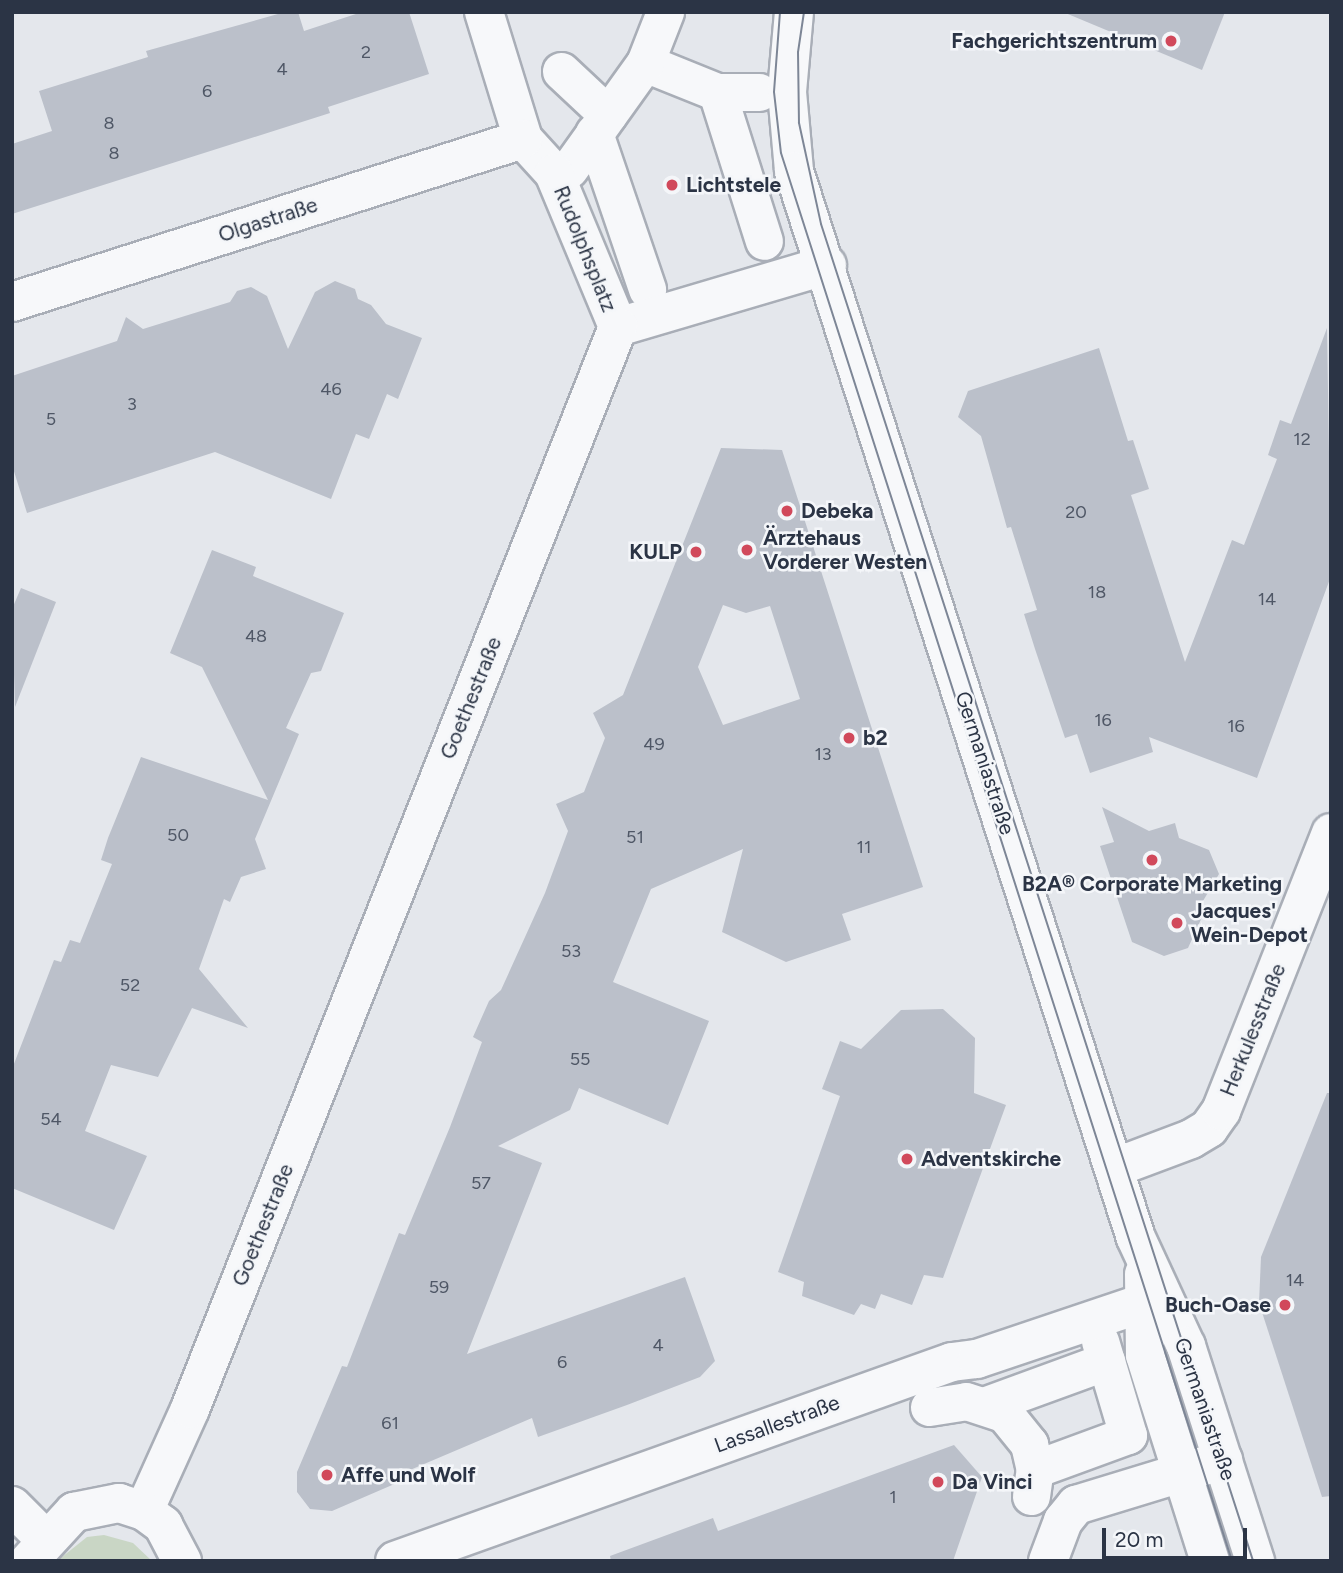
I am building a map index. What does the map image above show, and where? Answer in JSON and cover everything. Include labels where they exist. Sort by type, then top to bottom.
[{"type":"street","points":[[484,12],[523,139]]},
{"type":"street","points":[[569,169],[645,64],[665,12]]},
{"type":"street","points":[[618,327],[827,265],[794,171],[787,92],[794,12]]},
{"type":"street","points":[[645,64],[718,92],[759,92]]},
{"type":"street","points":[[561,71],[601,124],[632,273]]},
{"type":"street","points":[[718,92],[759,152]]},
{"type":"street","points":[[718,92],[764,241]]},
{"type":"street","name":"Olgastraße","points":[[12,302],[523,139]]},
{"type":"street","name":"Rudolphsplatz","points":[[523,139],[554,173],[618,327]]},
{"type":"street","name":"Germaniastraße","points":[[827,265],[1114,1168],[1153,1300],[1186,1346],[1255,1561]]},
{"type":"street","name":"Goethestraße","points":[[144,1511],[195,1398],[618,327]]},
{"type":"street","name":"Herkulesstraße","points":[[1114,1168],[1191,1139],[1209,1128],[1221,1111],[1331,833]]},
{"type":"street","name":"Germaniastraße","points":[[1153,1300],[1145,1355],[1210,1561]]},
{"type":"street","name":"Lassallestraße","points":[[396,1561],[952,1362],[977,1359],[1153,1300]]},
{"type":"street","points":[[929,1407],[966,1401],[986,1405],[1004,1413],[1029,1444],[1033,1483],[1132,1447],[1103,1351],[986,1405]]},
{"type":"street","points":[[1048,1561],[1063,1521],[1076,1505],[1223,1460]]},
{"type":"street","points":[[12,1506],[37,1550],[74,1512],[98,1504],[119,1503],[144,1511],[163,1525],[182,1561]]},
{"type":"green space","points":[[104,1535],[133,1543],[152,1561],[57,1561],[87,1537]]},
{"type":"building","points":[[285,12],[298,12],[304,31],[362,12],[409,12],[429,74],[328,107],[330,113],[12,214],[12,144],[52,131],[39,91],[148,57],[146,51]]},
{"type":"building","name":"Fachgerichtszentrum","points":[[1063,12],[1225,12],[1202,70]]},
{"type":"building","points":[[335,281],[355,289],[358,299],[371,305],[386,324],[422,338],[398,399],[387,394],[369,439],[356,434],[331,499],[215,452],[27,513],[12,465],[12,376],[117,341],[126,317],[143,329],[230,302],[237,291],[251,287],[267,296],[288,349],[315,292]]},
{"type":"building","points":[[1327,328],[1331,576],[1257,778],[1149,737],[1153,752],[1090,773],[1077,734],[1065,738],[1035,649],[1024,614],[1037,610],[1011,527],[1007,528],[981,436],[958,417],[968,391],[1099,348],[1128,441],[1133,440],[1149,489],[1131,495],[1185,662],[1232,540],[1244,545],[1277,459],[1268,455],[1280,420],[1291,424]]},
{"type":"building","points":[[721,448],[782,450],[923,887],[842,914],[851,940],[786,962],[722,932],[743,849],[651,889],[613,982],[709,1021],[668,1125],[579,1088],[570,1110],[498,1146],[542,1163],[467,1354],[685,1277],[715,1361],[700,1377],[627,1405],[538,1437],[532,1418],[410,1470],[413,1476],[332,1511],[310,1509],[297,1492],[297,1472],[342,1366],[347,1367],[399,1233],[405,1235],[450,1127],[482,1042],[473,1037],[489,1001],[501,990],[545,893],[568,831],[556,804],[584,792],[605,738],[593,713],[623,695]],"holes":[[[723,605],[746,613],[770,606],[800,699],[723,725],[698,667]]]},
{"type":"building","points":[[212,550],[256,567],[253,576],[344,613],[321,671],[311,673],[286,728],[299,734],[255,839],[266,869],[241,877],[230,902],[224,899],[199,969],[248,1028],[192,1008],[158,1077],[111,1065],[85,1131],[147,1156],[114,1230],[12,1188],[12,1069],[54,960],[61,962],[70,940],[80,943],[112,864],[101,860],[108,838],[141,757],[268,800],[202,667],[170,653]]},
{"type":"building","points":[[21,588],[56,602],[15,707],[12,609]]},
{"type":"building","points":[[1102,807],[1149,831],[1175,823],[1179,838],[1209,850],[1219,874],[1200,906],[1203,915],[1188,948],[1164,956],[1132,942],[1100,846],[1114,842]]},
{"type":"building","name":"Adventskirche","points":[[943,1009],[975,1038],[974,1093],[1006,1105],[943,1278],[924,1275],[912,1305],[881,1294],[875,1309],[861,1304],[854,1315],[802,1296],[804,1282],[778,1272],[840,1096],[822,1089],[840,1041],[861,1049],[901,1010]]},
{"type":"building","points":[[1327,1093],[1331,1093],[1331,1496],[1322,1497],[1259,1303],[1261,1257]]},
{"type":"building","points":[[954,1445],[982,1477],[953,1561],[611,1561],[610,1556],[713,1518],[718,1531]]},
{"type":"tram line","points":[[780,12],[774,92],[781,153],[1232,1561]]},
{"type":"tram line","points":[[804,12],[798,52],[799,123],[821,224],[1253,1561]]},
{"type":"place","name":"Fachgerichtszentrum","points":[[1171,41]]},
{"type":"place","name":"Lichtstele","points":[[672,185]]},
{"type":"place","name":"Debeka","points":[[787,511]]},
{"type":"place","name":"Ärztehaus Vorderer Westen","points":[[747,550]]},
{"type":"place","name":"KULP","points":[[696,552]]},
{"type":"place","name":"b2","points":[[849,738]]},
{"type":"place","name":"B2A® Corporate Marketing","points":[[1152,860]]},
{"type":"place","name":"Jacques' Wein-Depot","points":[[1177,923]]},
{"type":"place","name":"Adventskirche","points":[[907,1159]]},
{"type":"place","name":"Buch-Oase","points":[[1285,1305]]},
{"type":"place","name":"Affe und Wolf","points":[[327,1475]]},
{"type":"place","name":"Da Vinci","points":[[938,1482]]}]
